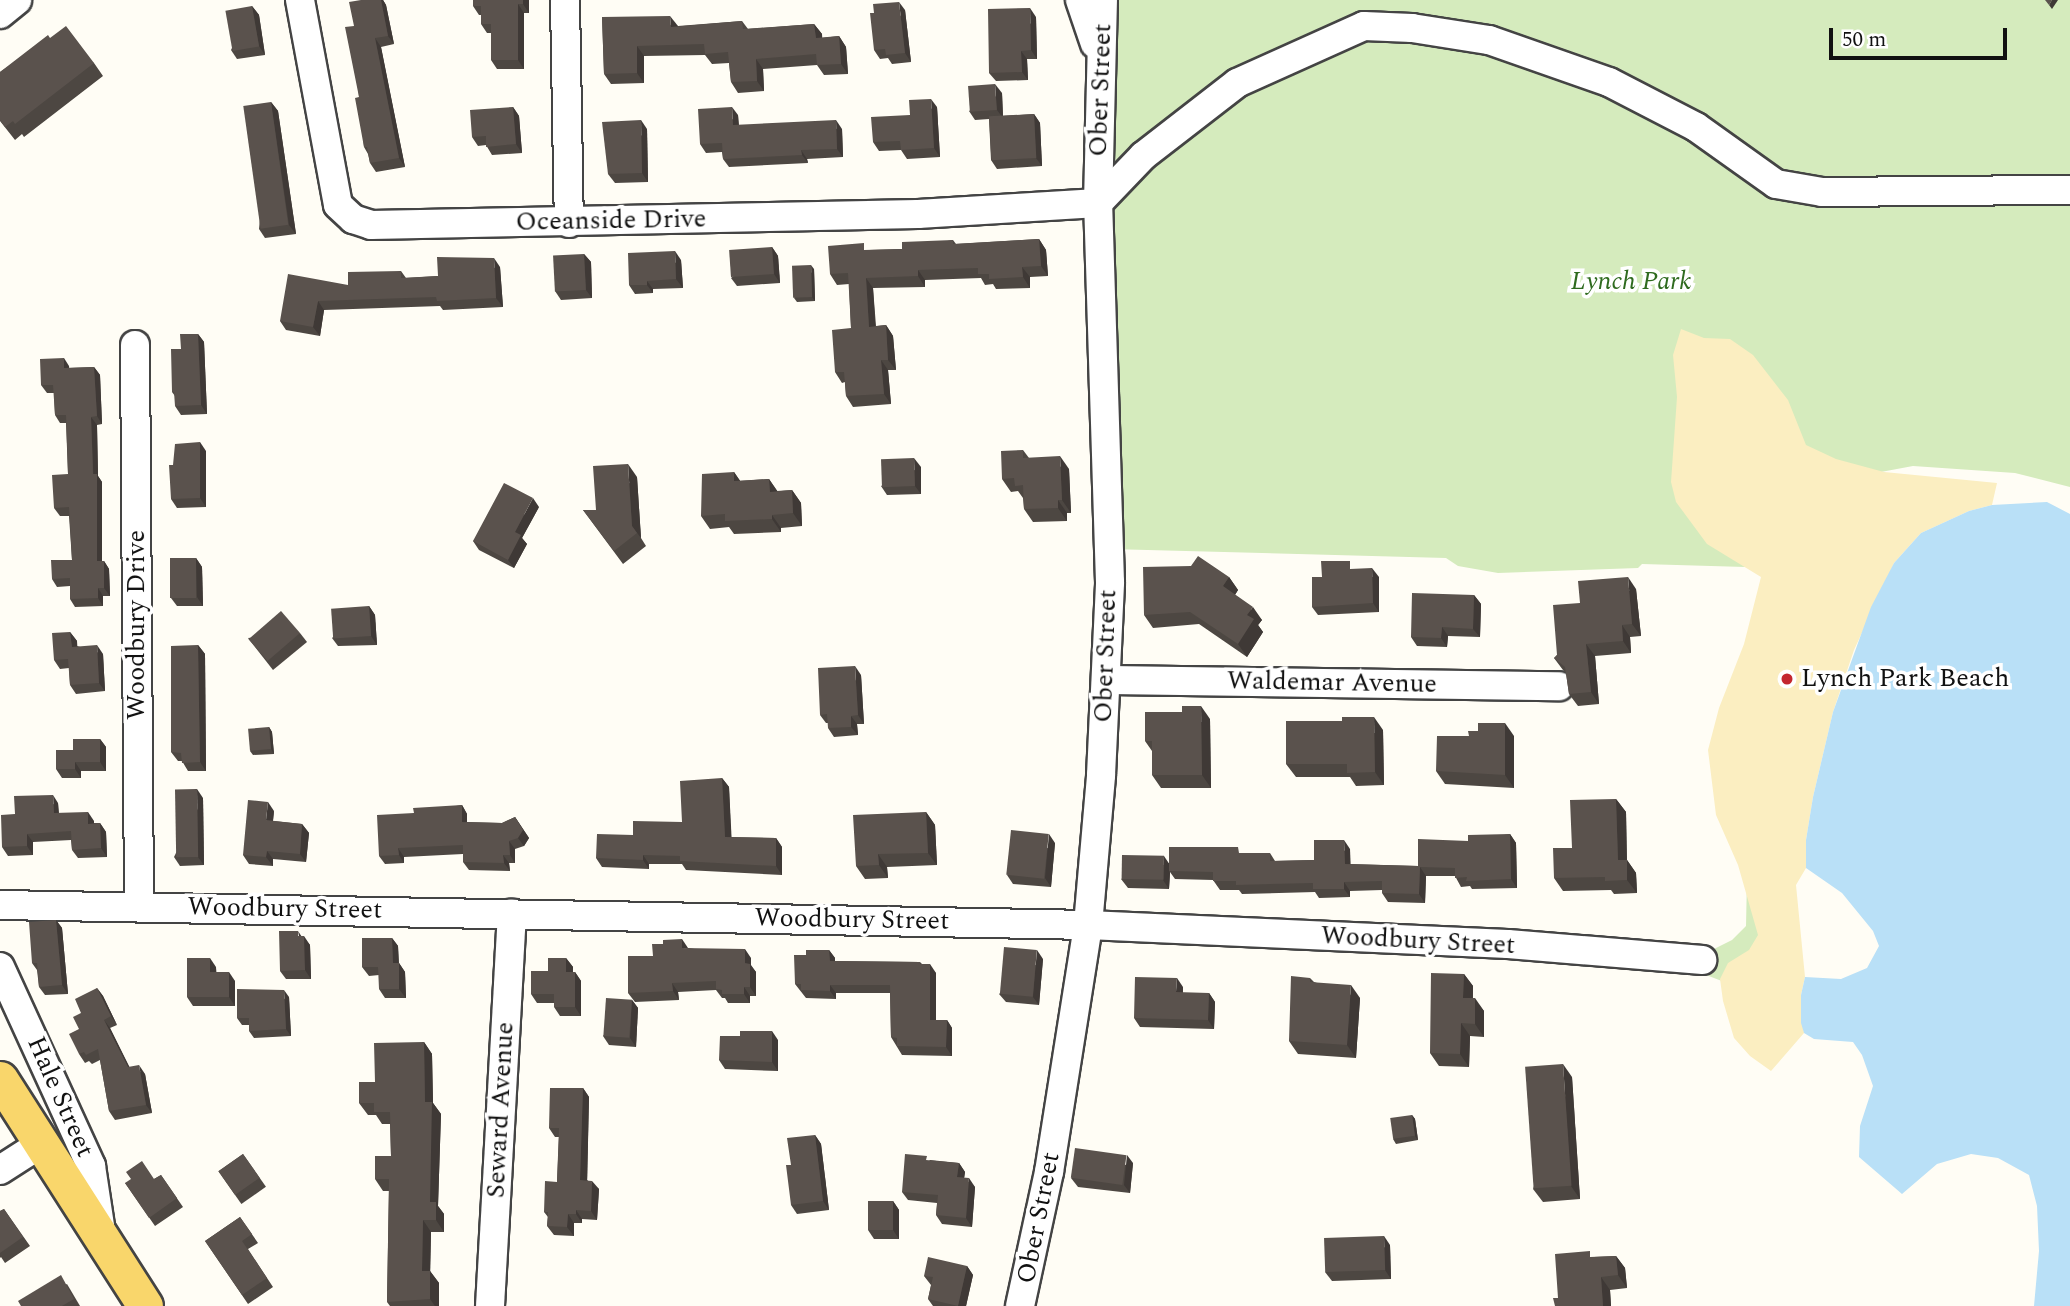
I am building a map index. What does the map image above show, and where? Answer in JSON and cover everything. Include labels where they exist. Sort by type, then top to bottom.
[{"type":"main road","name":"Hale Street","points":[[0,1079],[101,1233],[140,1304]]},
{"type":"street","points":[[0,14],[17,0]]},
{"type":"street","name":"Oceanside Drive","points":[[300,0],[330,174],[338,205],[353,219],[371,225],[918,214],[1098,203]]},
{"type":"street","points":[[565,0],[569,223]]},
{"type":"street","points":[[1080,0],[1102,63]]},
{"type":"street","name":"Ober Street","points":[[1020,1306],[1049,1172],[1088,925],[1101,775],[1110,573],[1098,203],[1103,0]]},
{"type":"street","points":[[1098,203],[1143,156],[1237,83],[1364,26],[1412,27],[1489,40],[1609,82],[1696,127],[1776,184],[1822,192],[2070,190]]},
{"type":"street","name":"Woodbury Drive","points":[[135,345],[139,906]]},
{"type":"street","name":"Waldemar Avenue","points":[[1105,680],[1559,687]]},
{"type":"street","name":"Woodbury Street","points":[[0,905],[1088,925],[1508,944],[1702,960]]},
{"type":"street","name":"Seward Avenue","points":[[490,1306],[512,914]]},
{"type":"street","name":"Hale Street","points":[[0,967],[91,1166],[101,1233]]},
{"type":"street","points":[[0,1170],[42,1143]]},
{"type":"green space","name":"Lynch Park","points":[[1104,0],[2070,0],[2070,487],[2015,473],[1913,466],[1854,477],[1817,569],[1642,564],[1638,568],[1498,573],[1458,566],[1446,558],[1109,549]]},
{"type":"green space","points":[[1747,878],[1771,930],[1743,989],[1706,975],[1704,954],[1732,940],[1746,926]]},
{"type":"sand","name":"Lynch Park Beach","points":[[1681,329],[1704,338],[1730,339],[1753,355],[1788,400],[1806,445],[1836,459],[1884,472],[1997,483],[1992,505],[1969,511],[1921,533],[1894,563],[1854,650],[1833,712],[1813,797],[1806,840],[1806,868],[1796,885],[1805,977],[1801,995],[1804,1033],[1771,1071],[1750,1056],[1734,1038],[1723,1001],[1720,979],[1728,963],[1749,950],[1758,935],[1738,865],[1716,815],[1708,750],[1719,708],[1744,644],[1761,577],[1707,544],[1676,502],[1671,482],[1677,397],[1673,355]]},
{"type":"water","points":[[2047,502],[2070,514],[2070,1306],[2034,1306],[2039,1251],[2037,1206],[2029,1175],[1998,1158],[1971,1154],[1937,1164],[1902,1194],[1859,1157],[1860,1126],[1873,1086],[1862,1055],[1853,1042],[1814,1039],[1804,1033],[1801,1023],[1801,995],[1805,977],[1841,979],[1867,968],[1879,946],[1873,931],[1842,893],[1806,868],[1806,840],[1813,797],[1833,712],[1871,607],[1894,563],[1921,533],[1969,511],[1992,505]]},
{"type":"building","points":[[381,0],[388,36],[375,38],[399,158],[370,163],[367,147],[364,147],[355,98],[359,97],[345,27],[354,26],[349,2]]},
{"type":"building","points":[[473,0],[523,0],[523,4],[518,4],[518,60],[491,60],[491,24],[481,24],[481,6],[473,6]]},
{"type":"building","points":[[899,2],[905,53],[886,55],[885,49],[874,50],[870,13],[874,13],[873,4]]},
{"type":"building","points":[[252,6],[259,46],[233,51],[225,11]]},
{"type":"building","points":[[1030,8],[1031,50],[1021,51],[1022,72],[989,73],[988,9]]},
{"type":"building","points":[[670,16],[671,27],[742,21],[743,29],[814,24],[816,38],[839,36],[841,64],[817,65],[816,54],[756,59],[757,81],[731,82],[728,52],[705,54],[704,44],[637,46],[637,73],[604,74],[602,17]]},
{"type":"building","points":[[66,26],[94,63],[15,124],[13,121],[5,127],[0,120],[0,72],[48,35],[50,38]]},
{"type":"building","points":[[995,84],[997,110],[970,112],[968,86]]},
{"type":"building","points":[[931,99],[934,148],[901,150],[900,141],[873,142],[871,117],[910,115],[909,100]]},
{"type":"building","points":[[271,102],[288,225],[261,229],[243,106]]},
{"type":"building","points":[[513,107],[516,144],[486,147],[486,136],[472,137],[470,110]]},
{"type":"building","points":[[732,107],[733,125],[836,120],[837,149],[801,150],[802,155],[723,159],[722,143],[700,144],[698,109]]},
{"type":"building","points":[[1034,114],[1036,158],[991,160],[989,116]]},
{"type":"building","points":[[641,120],[642,173],[608,174],[602,122]]},
{"type":"building","points":[[1039,239],[1041,266],[1022,267],[1023,277],[989,279],[989,274],[978,274],[978,268],[918,270],[918,276],[866,278],[869,327],[886,325],[888,360],[881,360],[884,394],[846,396],[844,372],[835,372],[832,330],[851,328],[848,273],[830,274],[828,246],[864,243],[864,250],[902,249],[902,242],[953,240],[953,244]]},
{"type":"building","points":[[772,247],[774,274],[731,277],[729,250]]},
{"type":"building","points":[[675,251],[676,279],[647,281],[647,285],[629,285],[628,253]]},
{"type":"building","points":[[584,254],[586,290],[555,292],[553,256]]},
{"type":"building","points":[[437,257],[494,258],[496,298],[318,301],[313,327],[280,321],[288,274],[348,285],[348,272],[401,271],[401,278],[438,276]]},
{"type":"building","points":[[811,265],[812,297],[793,298],[792,266]]},
{"type":"building","points":[[180,334],[198,334],[201,405],[175,406],[171,349],[181,349]]},
{"type":"building","points":[[64,358],[64,368],[94,367],[97,416],[91,417],[93,474],[97,474],[97,561],[104,561],[104,588],[98,588],[98,598],[70,599],[70,578],[52,579],[51,560],[72,560],[69,507],[54,508],[52,475],[68,474],[66,415],[55,415],[53,385],[41,385],[40,359]]},
{"type":"building","points":[[200,442],[200,498],[171,499],[169,465],[173,465],[175,444]]},
{"type":"building","points":[[1023,450],[1023,458],[1060,456],[1062,500],[1058,500],[1058,508],[1024,509],[1023,485],[1015,486],[1014,478],[1002,479],[1001,451]]},
{"type":"building","points":[[914,458],[915,486],[882,487],[881,459]]},
{"type":"building","points":[[628,464],[632,526],[637,533],[614,551],[583,510],[596,510],[593,466]]},
{"type":"building","points":[[734,472],[734,481],[769,479],[770,492],[792,490],[793,513],[772,515],[772,519],[725,521],[725,514],[701,516],[702,474]]},
{"type":"building","points":[[504,483],[533,498],[515,532],[521,535],[508,560],[473,541]]},
{"type":"building","points":[[1198,556],[1229,577],[1223,586],[1253,607],[1247,615],[1254,619],[1238,644],[1190,612],[1144,615],[1143,567],[1191,566]]},
{"type":"building","points":[[170,558],[196,558],[196,598],[170,598]]},
{"type":"building","points":[[1321,561],[1350,561],[1350,569],[1372,568],[1373,603],[1312,607],[1312,577],[1322,577]]},
{"type":"building","points":[[1628,577],[1632,624],[1622,625],[1623,641],[1586,644],[1591,692],[1569,694],[1565,667],[1554,658],[1557,655],[1553,605],[1580,603],[1578,581]]},
{"type":"building","points":[[1412,593],[1474,595],[1473,629],[1442,627],[1441,638],[1411,637]]},
{"type":"building","points":[[369,606],[371,636],[333,639],[331,609]]},
{"type":"building","points":[[281,611],[300,633],[268,661],[249,639]]},
{"type":"building","points":[[70,632],[72,647],[97,645],[99,683],[70,685],[68,659],[54,660],[52,633]]},
{"type":"building","points":[[198,645],[200,762],[182,763],[181,753],[171,752],[171,646]]},
{"type":"building","points":[[855,666],[858,715],[851,716],[851,727],[828,728],[827,714],[820,715],[818,668]]},
{"type":"building","points":[[1182,706],[1201,706],[1202,775],[1152,775],[1152,741],[1145,741],[1145,712],[1182,712]]},
{"type":"building","points":[[1342,717],[1374,717],[1375,772],[1347,773],[1347,764],[1286,764],[1286,721],[1342,721]]},
{"type":"building","points":[[1478,723],[1505,723],[1505,775],[1436,771],[1437,736],[1469,736],[1468,731],[1478,731]]},
{"type":"building","points":[[269,727],[271,749],[250,751],[248,729]]},
{"type":"building","points":[[73,739],[100,739],[100,762],[75,762],[75,769],[56,769],[56,750],[73,750]]},
{"type":"building","points":[[722,778],[725,837],[776,838],[776,866],[680,861],[680,856],[643,855],[643,860],[596,858],[597,834],[633,835],[633,821],[682,822],[680,781]]},
{"type":"building","points":[[175,789],[197,789],[198,857],[176,857]]},
{"type":"building","points":[[53,795],[54,813],[88,812],[88,824],[100,823],[101,848],[72,850],[71,831],[27,834],[27,846],[2,847],[1,815],[15,814],[14,796]]},
{"type":"building","points":[[1616,799],[1618,860],[1627,860],[1627,880],[1605,881],[1605,877],[1554,878],[1553,848],[1572,848],[1570,800]]},
{"type":"building","points":[[248,800],[268,802],[266,820],[302,824],[300,854],[267,851],[266,857],[243,855]]},
{"type":"building","points":[[462,805],[462,822],[502,823],[515,817],[523,830],[518,838],[509,841],[510,855],[503,855],[504,863],[463,862],[463,845],[398,848],[399,855],[379,856],[377,815],[414,813],[413,808]]},
{"type":"building","points":[[926,812],[928,853],[878,854],[879,865],[856,866],[853,815]]},
{"type":"building","points":[[1011,830],[1049,834],[1044,879],[1006,875]]},
{"type":"building","points":[[1510,834],[1511,879],[1466,881],[1467,877],[1455,878],[1455,868],[1420,867],[1419,894],[1382,893],[1382,881],[1344,882],[1344,889],[1313,889],[1313,883],[1236,885],[1236,881],[1213,881],[1213,872],[1169,871],[1169,847],[1238,847],[1239,853],[1270,853],[1270,861],[1314,860],[1314,840],[1344,840],[1345,864],[1418,866],[1418,839],[1468,841],[1468,835]]},
{"type":"building","points":[[1122,855],[1164,856],[1164,880],[1122,879]]},
{"type":"building","points":[[56,920],[62,985],[39,987],[37,963],[32,963],[29,922]]},
{"type":"building","points":[[279,931],[298,931],[298,936],[304,936],[305,970],[280,971]]},
{"type":"building","points":[[362,938],[392,938],[393,963],[399,963],[399,989],[379,989],[378,967],[362,967]]},
{"type":"building","points":[[682,939],[682,948],[745,949],[745,963],[750,964],[750,987],[744,987],[744,994],[722,994],[722,990],[716,989],[716,981],[672,983],[673,991],[628,993],[628,956],[653,956],[652,944],[663,944],[663,940]]},
{"type":"building","points":[[1004,947],[1037,950],[1033,997],[1000,994]]},
{"type":"building","points":[[806,950],[829,950],[830,961],[930,964],[930,1020],[947,1020],[946,1047],[897,1046],[897,1038],[891,1037],[890,985],[830,985],[830,991],[801,990],[801,984],[795,984],[794,955],[806,955]]},
{"type":"building","points":[[187,958],[210,958],[210,972],[229,972],[229,997],[187,997]]},
{"type":"building","points":[[548,958],[566,958],[566,972],[575,972],[575,1007],[554,1007],[554,994],[531,994],[531,971],[548,971]]},
{"type":"building","points":[[1431,973],[1464,974],[1463,998],[1475,998],[1475,1024],[1461,1023],[1460,1054],[1430,1053]]},
{"type":"building","points":[[1291,976],[1310,978],[1310,982],[1351,985],[1347,1045],[1289,1041]]},
{"type":"building","points":[[1135,977],[1177,978],[1176,992],[1209,993],[1208,1020],[1134,1018]]},
{"type":"building","points":[[97,988],[111,1016],[104,1020],[128,1067],[139,1065],[146,1105],[109,1111],[98,1049],[86,1055],[84,1052],[79,1054],[69,1034],[79,1029],[73,1017],[81,1013],[75,999]]},
{"type":"building","points":[[237,989],[284,990],[286,1029],[249,1031],[249,1018],[237,1018]]},
{"type":"building","points":[[606,998],[632,1000],[629,1038],[603,1036]]},
{"type":"building","points":[[740,1031],[772,1031],[772,1062],[719,1060],[720,1036],[740,1036]]},
{"type":"building","points":[[424,1042],[425,1102],[432,1102],[430,1202],[436,1202],[436,1220],[423,1220],[422,1271],[430,1271],[430,1299],[387,1302],[389,1179],[375,1179],[375,1156],[391,1156],[390,1112],[374,1112],[374,1103],[359,1103],[359,1082],[375,1082],[374,1043]]},
{"type":"building","points":[[1563,1064],[1572,1186],[1534,1188],[1525,1067]]},
{"type":"building","points":[[550,1088],[583,1088],[580,1180],[592,1181],[591,1211],[576,1210],[576,1214],[568,1214],[567,1227],[547,1226],[548,1212],[544,1212],[545,1181],[557,1182],[559,1128],[549,1128]]},
{"type":"building","points":[[1412,1115],[1415,1136],[1393,1139],[1390,1118]]},
{"type":"building","points":[[815,1135],[823,1201],[791,1205],[786,1165],[791,1165],[787,1138]]},
{"type":"building","points":[[1075,1148],[1126,1155],[1122,1185],[1071,1178]]},
{"type":"building","points":[[243,1154],[260,1178],[235,1195],[218,1171]]},
{"type":"building","points":[[905,1154],[927,1156],[926,1160],[959,1163],[957,1177],[969,1178],[966,1218],[936,1215],[938,1195],[902,1192]]},
{"type":"building","points":[[142,1161],[154,1179],[161,1175],[177,1198],[149,1218],[125,1183],[131,1179],[126,1172]]},
{"type":"building","points":[[868,1201],[893,1201],[893,1230],[868,1230]]},
{"type":"building","points":[[4,1209],[23,1237],[0,1253],[0,1211]]},
{"type":"building","points":[[240,1217],[252,1234],[242,1241],[267,1278],[242,1295],[205,1241]]},
{"type":"building","points":[[1384,1236],[1385,1270],[1325,1272],[1324,1238]]},
{"type":"building","points":[[1590,1251],[1590,1257],[1616,1256],[1618,1275],[1601,1277],[1603,1306],[1555,1306],[1553,1298],[1558,1298],[1555,1254]]},
{"type":"building","points":[[928,1257],[967,1266],[958,1306],[928,1299],[933,1277],[924,1276]]},
{"type":"building","points":[[61,1275],[74,1299],[62,1306],[21,1306],[18,1301]]},
{"type":"place","name":"Lynch Park Beach","points":[[1787,679]]}]
